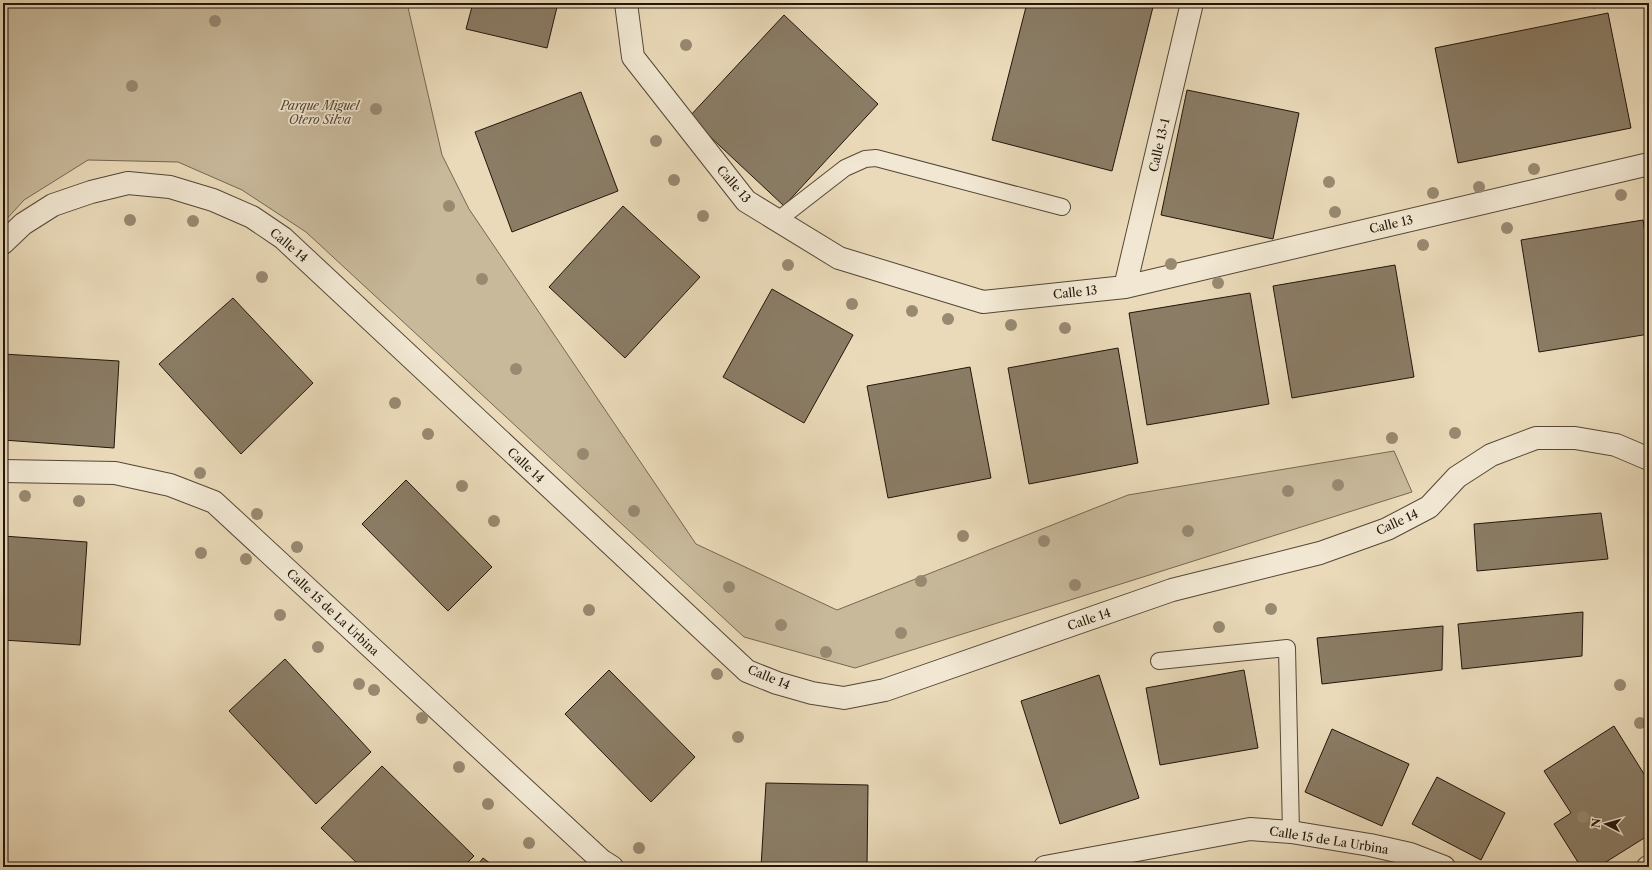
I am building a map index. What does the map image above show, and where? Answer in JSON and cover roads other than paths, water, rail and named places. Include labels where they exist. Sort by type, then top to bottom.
[{"type":"street","name":"Calle 13","points":[[626,3],[633,57],[746,201],[838,258],[983,302],[1125,287],[1649,164]]},
{"type":"street","name":"Calle 13-1","points":[[1125,287],[1192,3]]},
{"type":"street","name":"Calle 14","points":[[3,243],[23,224],[53,205],[91,192],[128,183],[170,187],[213,200],[252,217],[283,238],[747,671],[777,683],[812,693],[844,698],[885,690],[1172,590],[1320,553],[1387,529],[1429,508],[1457,477],[1491,456],[1536,438],[1575,438],[1616,445],[1649,459]]},
{"type":"street","name":"Calle 15 de La Urbina","points":[[3,471],[115,473],[170,485],[214,502],[600,860],[612,867]]},
{"type":"street","name":"Calle 15 de La Urbina","points":[[1045,867],[1070,865],[1250,829],[1291,832],[1370,845],[1410,854],[1444,867]]},
{"type":"lane","points":[[778,220],[845,168],[864,159],[876,158],[1062,207]]},
{"type":"lane","points":[[1159,661],[1287,648],[1291,832]]},
{"type":"park label","name":"Parque Miguel Otero Silva","points":[[320,112]]}]
